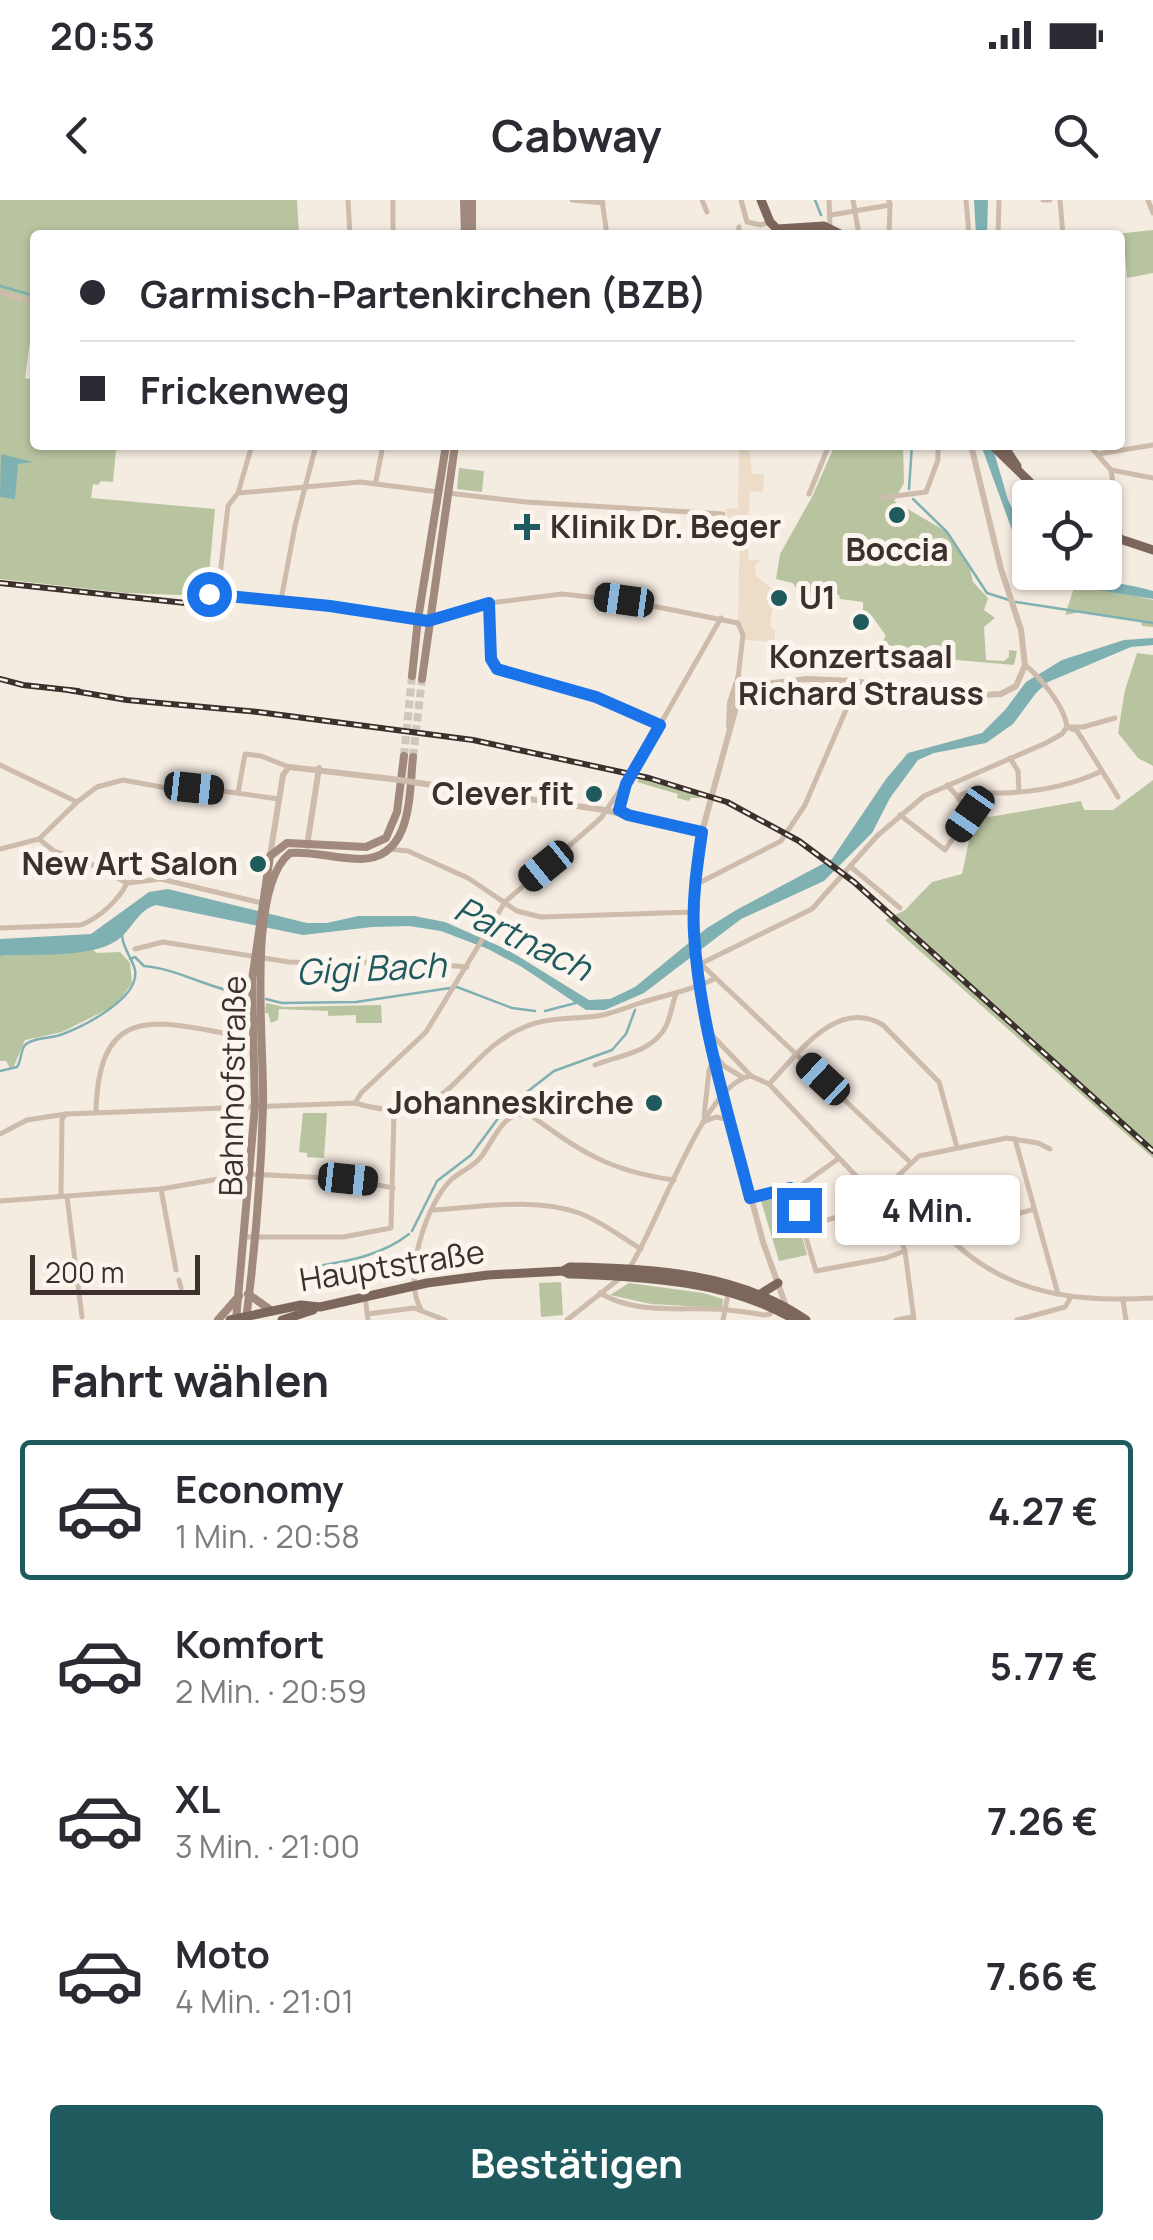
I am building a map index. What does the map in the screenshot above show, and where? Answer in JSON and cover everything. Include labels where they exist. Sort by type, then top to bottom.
[{"type":"main road","points":[[468,200],[468,230]]},
{"type":"main road","points":[[761,200],[770,222],[782,230]]},
{"type":"main road","points":[[793,230],[828,230]]},
{"type":"main road","points":[[446,450],[443,492],[428,621],[417,677],[418,619],[443,492],[454,450]]},
{"type":"main road","points":[[1000,450],[1029,480]]},
{"type":"main road","points":[[1122,540],[1153,550]]},
{"type":"main road","points":[[276,843],[366,848],[386,838],[397,812],[408,756],[402,834],[388,850],[362,859],[306,853],[287,855]]},
{"type":"main road","name":"Bahnhofstraße","points":[[248,1237],[247,1174],[259,1105],[253,1037],[257,958],[270,856],[276,843]]},
{"type":"main road","name":"Bahnhofstraße","points":[[264,908],[274,871],[287,855]]},
{"type":"main road","name":"Bahnhofstraße","points":[[248,1237],[258,1174],[257,958]]},
{"type":"main road","points":[[239,1319],[248,1237]]},
{"type":"main road","name":"Hauptstraße","points":[[239,1319],[301,1306],[320,1307],[415,1285],[488,1274],[563,1271],[570,1267],[687,1280],[759,1294],[789,1314]]},
{"type":"main road","points":[[759,1294],[778,1284]]},
{"type":"main road","name":"Hauptstraße","points":[[730,1289],[806,1320]]},
{"type":"main road","points":[[244,1295],[272,1311]]},
{"type":"main road","points":[[218,1320],[244,1295]]},
{"type":"main road","points":[[282,1320],[320,1307]]},
{"type":"street","points":[[348,200],[350,230]]},
{"type":"street","points":[[393,200],[394,230]]},
{"type":"street","points":[[572,200],[603,202],[606,230]]},
{"type":"street","points":[[702,200],[707,212]]},
{"type":"street","points":[[741,200],[747,222],[770,222]]},
{"type":"street","points":[[829,200],[831,216]]},
{"type":"street","points":[[853,200],[858,230]]},
{"type":"street","points":[[966,200],[969,230]]},
{"type":"street","points":[[998,230],[999,200]]},
{"type":"street","points":[[1060,200],[1063,230]]},
{"type":"street","points":[[1148,200],[1153,213]]},
{"type":"street","points":[[820,227],[831,216],[890,203],[889,230]]},
{"type":"street","points":[[739,226],[739,230]]},
{"type":"street","points":[[0,292],[30,301]]},
{"type":"street","points":[[1125,450],[1150,446],[1153,436]]},
{"type":"street","points":[[218,593],[228,506],[238,493],[251,450]]},
{"type":"street","points":[[281,600],[315,450]]},
{"type":"street","points":[[376,482],[382,450]]},
{"type":"street","points":[[809,494],[827,450]]},
{"type":"street","points":[[880,498],[926,492],[937,450]]},
{"type":"street","points":[[738,678],[774,683],[817,679],[858,682],[948,697],[990,696],[1016,686],[1025,665],[1018,612],[1001,569],[972,450]]},
{"type":"street","points":[[1095,450],[1111,470],[1113,480]]},
{"type":"street","points":[[1099,454],[1124,450]]},
{"type":"street","points":[[1111,470],[1153,478]]},
{"type":"street","points":[[238,493],[376,482],[526,502],[723,514]]},
{"type":"street","points":[[209,594],[428,621],[489,603],[562,594],[613,598],[736,622],[742,631],[740,694],[702,832],[694,934],[700,986],[723,1093],[750,1198],[789,1314]]},
{"type":"street","points":[[489,603],[491,659],[497,669],[596,697],[660,725]]},
{"type":"street","points":[[620,813],[619,800],[626,784],[721,618]]},
{"type":"street","points":[[698,963],[812,910],[877,836],[924,796],[1062,734],[1068,727],[1067,719],[1035,672],[1025,665]]},
{"type":"street","points":[[729,731],[730,703],[738,678]]},
{"type":"street","points":[[695,885],[780,841],[800,815],[858,682]]},
{"type":"street","points":[[740,694],[774,683]]},
{"type":"street","points":[[1068,727],[1115,718]]},
{"type":"street","points":[[1068,727],[1077,731],[1118,797]]},
{"type":"street","points":[[238,793],[245,754],[289,767],[604,810],[702,832]]},
{"type":"street","points":[[1010,758],[1018,771],[1019,792]]},
{"type":"street","points":[[0,764],[76,802]]},
{"type":"street","points":[[287,855],[276,843],[283,775],[289,767]]},
{"type":"street","points":[[306,853],[318,768]]},
{"type":"street","points":[[957,796],[972,790],[1019,792],[1056,788],[1102,771]]},
{"type":"street","points":[[0,849],[39,840],[76,802],[104,783],[123,780],[279,799]]},
{"type":"street","points":[[355,1103],[426,1032],[460,981],[484,932],[506,902],[592,829],[626,784]]},
{"type":"street","points":[[900,816],[945,850],[970,814],[946,785]]},
{"type":"street","points":[[402,834],[408,851]]},
{"type":"street","points":[[39,840],[54,851],[88,862],[127,883],[161,878],[264,908]]},
{"type":"street","points":[[388,850],[408,851],[468,878],[518,911],[541,917],[694,912]]},
{"type":"street","points":[[851,867],[900,908]]},
{"type":"street","points":[[696,874],[717,874]]},
{"type":"street","points":[[0,928],[81,925],[122,893],[127,883]]},
{"type":"street","points":[[135,949],[163,942],[257,958],[324,964],[387,960],[466,967]]},
{"type":"street","points":[[698,963],[912,1164]]},
{"type":"street","points":[[0,1134],[27,1120],[96,1112],[355,1103],[394,1112],[413,1109],[446,1091],[487,1052],[522,1028],[544,1020],[601,1016],[714,979]]},
{"type":"street","points":[[595,1064],[656,1041],[664,1031],[676,993]]},
{"type":"street","points":[[666,996],[671,1006]]},
{"type":"street","points":[[769,1084],[837,1019],[872,1018],[939,1082],[957,1147]]},
{"type":"street","points":[[96,1112],[96,1082],[102,1063],[121,1034],[142,1024],[165,1022],[253,1037]]},
{"type":"street","points":[[709,1032],[751,1076],[769,1084],[892,1214],[905,1251],[914,1318],[896,1320]]},
{"type":"street","points":[[714,1055],[742,1077]]},
{"type":"street","points":[[702,1121],[714,1055]]},
{"type":"street","points":[[566,1320],[625,1272],[641,1249],[702,1121],[723,1093],[742,1077],[751,1076]]},
{"type":"street","points":[[248,1237],[362,1236],[390,1228],[394,1112]]},
{"type":"street","points":[[421,1309],[414,1295],[417,1246],[434,1210],[452,1179],[474,1165],[505,1121],[517,1113],[529,1114],[600,1162],[644,1176],[674,1180]]},
{"type":"street","points":[[66,1114],[62,1118],[64,1196],[82,1317]]},
{"type":"street","points":[[702,1121],[716,1116],[730,1120]]},
{"type":"street","points":[[804,1226],[853,1213],[878,1196],[919,1156],[996,1139],[1038,1142],[1050,1149]]},
{"type":"street","points":[[1015,1139],[1058,1294]]},
{"type":"street","points":[[750,1198],[815,1178],[838,1159]]},
{"type":"street","points":[[0,1201],[161,1189],[247,1174],[371,1182],[393,1188]]},
{"type":"street","points":[[790,1188],[816,1271],[905,1251]]},
{"type":"street","points":[[161,1189],[176,1270]]},
{"type":"street","points":[[878,1196],[891,1190],[901,1193],[991,1270],[1030,1289],[1071,1297],[1153,1298]]},
{"type":"street","points":[[434,1210],[527,1204],[562,1208],[588,1217],[641,1249]]},
{"type":"street","points":[[947,1235],[1034,1209]]},
{"type":"street","points":[[178,1280],[181,1288]]},
{"type":"street","points":[[722,1320],[730,1289]]},
{"type":"street","points":[[600,1293],[613,1301],[641,1307],[767,1315],[772,1308]]},
{"type":"street","points":[[365,1296],[368,1317],[421,1309],[446,1320]]},
{"type":"street","points":[[1016,1320],[1065,1307],[1071,1297]]},
{"type":"street","points":[[1123,1300],[1126,1320]]},
{"type":"green space","points":[[0,200],[297,200],[299,230],[30,230],[30,341],[25,378],[30,379],[30,450],[116,450],[113,482],[93,484],[91,498],[215,509],[207,596],[126,593],[0,579]]},
{"type":"green space","points":[[1153,230],[1153,273],[1127,278],[1125,233]]},
{"type":"green space","points":[[833,450],[903,450],[904,483],[894,501],[947,532],[970,569],[973,582],[988,598],[984,610],[995,618],[984,627],[986,660],[1004,661],[1009,650],[1017,651],[1014,665],[889,654],[876,654],[872,662],[869,660],[874,647],[886,636],[872,616],[863,612],[863,602],[840,599],[839,595],[800,596],[793,583],[776,579],[780,554]]},
{"type":"green space","points":[[459,468],[484,471],[482,492],[457,489]]},
{"type":"green space","points":[[1073,590],[1108,590],[1153,600],[1153,627],[1142,626],[1141,621],[1081,612],[1065,615]]},
{"type":"green space","points":[[1137,653],[1153,655],[1153,766],[1138,758],[1118,733],[1125,690]]},
{"type":"green space","points":[[640,777],[701,794],[700,798],[677,798],[678,794],[637,782]]},
{"type":"green space","points":[[1153,780],[1153,1158],[885,920],[905,910],[932,882],[962,874],[975,813],[990,817],[1081,801],[1084,810],[1113,810]]},
{"type":"green space","points":[[120,952],[130,963],[132,983],[116,1005],[62,1032],[25,1040],[10,1068],[6,1061],[0,1061],[0,956]]},
{"type":"green space","points":[[266,1003],[284,1007],[381,1005],[382,1023],[356,1023],[356,1015],[328,1016],[328,1011],[279,1009],[278,1020],[271,1023],[265,1013]]},
{"type":"green space","points":[[303,1113],[327,1113],[324,1158],[299,1152]]},
{"type":"green space","points":[[791,1194],[807,1255],[779,1261],[761,1201]]},
{"type":"green space","points":[[561,1282],[563,1315],[541,1317],[539,1283]]},
{"type":"green space","points":[[629,1283],[703,1293],[723,1299],[722,1308],[651,1304],[610,1295]]},
{"type":"shaded area","points":[[739,450],[750,450],[752,474],[764,474],[763,491],[750,492],[749,561],[761,559],[755,566],[756,576],[775,591],[770,625],[775,631],[775,642],[742,640],[738,623],[740,533],[738,521],[728,518],[726,509],[738,508]]},
{"type":"water","points":[[974,200],[988,200],[987,230],[976,230]]},
{"type":"water","points":[[983,450],[993,450],[1012,530]]},
{"type":"water","points":[[1,454],[33,462],[18,464],[15,499],[0,497]]},
{"type":"water","points":[[1122,584],[1153,591],[1153,599],[1098,590],[1122,590]]},
{"type":"water","points":[[1153,638],[1153,645],[1131,647],[1048,682],[1013,724],[986,743],[918,760],[890,798],[872,833],[824,881],[741,919],[644,993],[605,1010],[586,1010],[488,949],[441,931],[409,926],[303,935],[156,905],[105,947],[76,953],[0,956],[0,939],[91,934],[149,892],[168,889],[307,923],[358,916],[414,916],[445,922],[508,950],[589,1000],[610,999],[635,987],[707,928],[832,859],[908,753],[982,733],[1026,682],[1062,660],[1124,640]]},
{"type":"waterway","points":[[815,200],[821,215]]},
{"type":"waterway","points":[[0,286],[30,295]]},
{"type":"waterway","points":[[909,489],[912,450]]},
{"type":"waterway","points":[[913,499],[947,532],[987,593],[1009,600]]},
{"type":"waterway","points":[[1016,602],[1153,623]]},
{"type":"waterway","points":[[0,1071],[17,1067],[28,1042],[59,1036],[84,1025],[129,991],[135,970],[122,934]]},
{"type":"waterway","name":"Gigi Bach","points":[[130,959],[135,957],[144,966],[244,994]]},
{"type":"waterway","name":"Gigi Bach","points":[[266,999],[282,1003],[356,1002],[457,987],[512,1008],[535,1011]]},
{"type":"waterway","name":"Gigi Bach","points":[[545,1011],[576,1003]]},
{"type":"waterway","points":[[412,1231],[437,1181],[471,1155],[505,1109],[554,1071],[612,1050],[626,1034],[635,1010]]},
{"type":"waterway","points":[[313,1267],[375,1253],[409,1234]]},
{"type":"tunnel","points":[[404,756],[412,676]]},
{"type":"tunnel","points":[[413,757],[422,679]]},
{"type":"railway","points":[[0,583],[204,605]]},
{"type":"railway","points":[[0,679],[78,691]]},
{"type":"railway","points":[[68,690],[473,740],[649,778],[727,802],[799,841],[854,882],[1153,1151]]},
{"type":"place","name":"Boccia","points":[[897,515]]},
{"type":"place","name":"Klinik Dr. Beger","points":[[527,527]]},
{"type":"place","name":"U1","points":[[779,598]]},
{"type":"place","name":"Konzertsaal Richard Strauss","points":[[861,622]]},
{"type":"place","name":"Clever fit","points":[[594,794]]},
{"type":"place","name":"New Art Salon","points":[[258,864]]},
{"type":"place","name":"Johanneskirche","points":[[654,1103]]},
{"type":"route","points":[[209,594],[428,621],[489,603],[491,659],[497,669],[596,697],[660,725],[626,784],[618,808],[620,813],[702,832],[694,912],[696,966],[723,1093],[750,1198],[790,1188],[799,1210]]},
{"type":"water label","name":"Partnach","points":[[523,939]]}]
